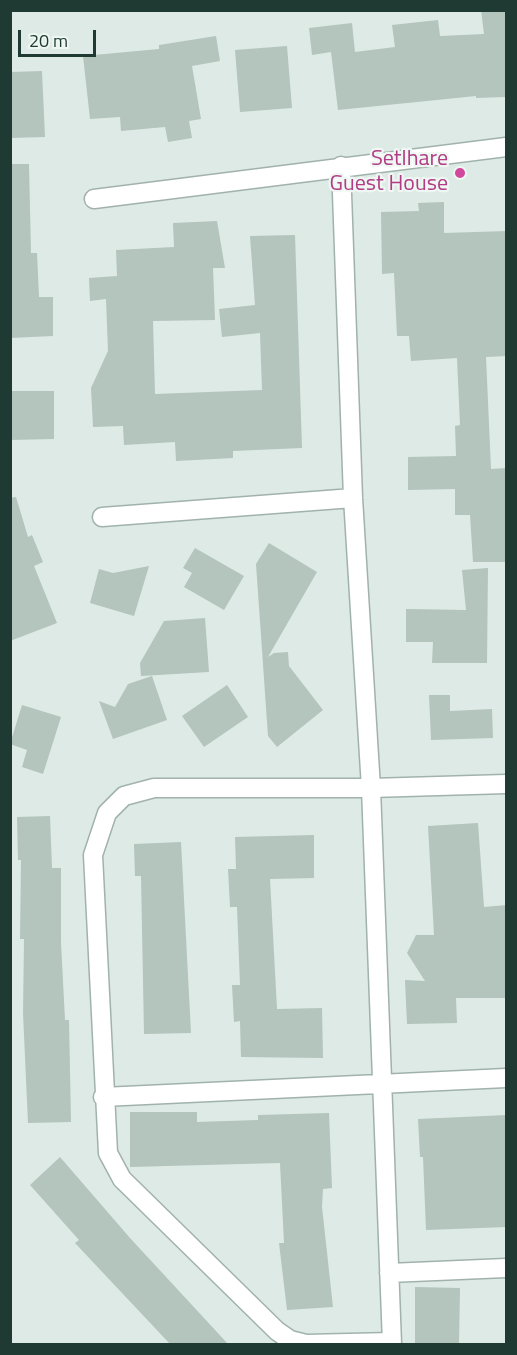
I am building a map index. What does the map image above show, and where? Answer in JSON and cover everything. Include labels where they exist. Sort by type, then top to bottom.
[{"type":"street","points":[[94,199],[341,166],[507,147]]},
{"type":"street","points":[[341,166],[353,498],[371,788],[384,1085],[392,1343],[306,1344],[290,1340],[277,1331],[122,1179],[108,1153],[103,1096],[93,855],[107,813],[124,796],[154,788],[371,788],[507,784]]},
{"type":"street","points":[[102,517],[353,498]]},
{"type":"street","points":[[103,1096],[507,1078]]},
{"type":"street","points":[[389,1273],[507,1268]]},
{"type":"building","points":[[481,10],[507,10],[507,97],[476,98],[476,96],[338,110],[331,52],[312,55],[309,28],[352,23],[355,52],[395,47],[392,25],[438,20],[440,36],[484,34]]},
{"type":"building","points":[[216,36],[220,61],[192,66],[201,119],[189,121],[192,138],[168,142],[165,127],[121,131],[120,117],[90,119],[83,56],[159,49],[159,45]]},
{"type":"building","points":[[287,46],[292,108],[240,112],[235,50]]},
{"type":"building","points":[[42,71],[45,137],[10,138],[10,72]]},
{"type":"building","points":[[10,164],[29,164],[31,253],[37,253],[39,297],[53,297],[53,336],[10,338]]},
{"type":"building","points":[[444,202],[444,233],[507,231],[507,356],[486,357],[491,469],[507,468],[507,562],[473,562],[470,515],[455,515],[455,489],[408,490],[408,457],[456,456],[455,426],[460,425],[457,358],[411,361],[409,336],[397,336],[394,273],[382,274],[381,212],[419,211],[418,203]]},
{"type":"building","points":[[217,221],[225,268],[213,268],[215,320],[153,321],[155,394],[262,390],[260,333],[222,337],[219,309],[255,305],[250,236],[295,235],[302,448],[233,451],[233,458],[176,461],[175,442],[124,445],[123,426],[93,427],[91,388],[108,351],[106,299],[90,301],[89,278],[117,276],[116,250],[174,247],[173,223]]},
{"type":"building","points":[[10,391],[54,391],[54,439],[10,440]]},
{"type":"building","points":[[16,497],[28,537],[32,535],[43,562],[34,566],[57,623],[10,641],[10,498]]},
{"type":"building","points":[[269,543],[317,572],[268,657],[274,653],[288,652],[289,666],[323,710],[277,747],[268,736],[256,564]]},
{"type":"building","points":[[195,548],[244,576],[224,610],[184,587],[192,573],[183,568]]},
{"type":"building","points":[[149,566],[134,616],[90,603],[99,569],[113,573]]},
{"type":"building","points":[[488,568],[487,663],[432,663],[433,642],[406,642],[406,609],[466,610],[462,570]]},
{"type":"building","points":[[205,618],[209,672],[141,676],[140,663],[164,621]]},
{"type":"building","points":[[152,676],[167,720],[113,739],[99,701],[115,707],[128,684]]},
{"type":"building","points":[[227,685],[248,717],[204,747],[182,716]]},
{"type":"building","points":[[429,695],[450,695],[450,711],[492,709],[493,738],[431,740]]},
{"type":"building","points":[[22,705],[61,717],[43,774],[22,767],[27,750],[10,744]]},
{"type":"building","points":[[50,816],[52,868],[61,868],[61,943],[65,1020],[69,1020],[71,1122],[28,1123],[23,1013],[24,939],[20,939],[21,860],[18,860],[17,817]]},
{"type":"building","points":[[478,823],[484,907],[507,905],[507,998],[456,998],[457,1023],[407,1024],[405,980],[425,981],[407,953],[416,935],[434,935],[428,826]]},
{"type":"building","points":[[314,835],[314,878],[270,879],[277,1009],[322,1008],[323,1058],[241,1057],[240,1021],[234,1022],[232,985],[240,985],[237,907],[230,907],[228,869],[236,869],[235,837]]},
{"type":"building","points":[[181,842],[191,1033],[144,1034],[141,876],[135,876],[134,844]]},
{"type":"building","points":[[130,1112],[197,1112],[197,1122],[258,1120],[258,1115],[329,1113],[332,1188],[323,1189],[322,1207],[333,1307],[287,1310],[279,1243],[284,1243],[280,1163],[130,1167]]},
{"type":"building","points":[[507,1115],[507,1227],[426,1230],[423,1157],[420,1157],[418,1119]]},
{"type":"building","points":[[60,1157],[130,1238],[228,1344],[170,1344],[75,1243],[79,1240],[30,1185]]},
{"type":"building","points":[[415,1287],[460,1288],[459,1344],[415,1344]]},
{"type":"place","name":"Setlhare Guest House","points":[[460,173]]}]
